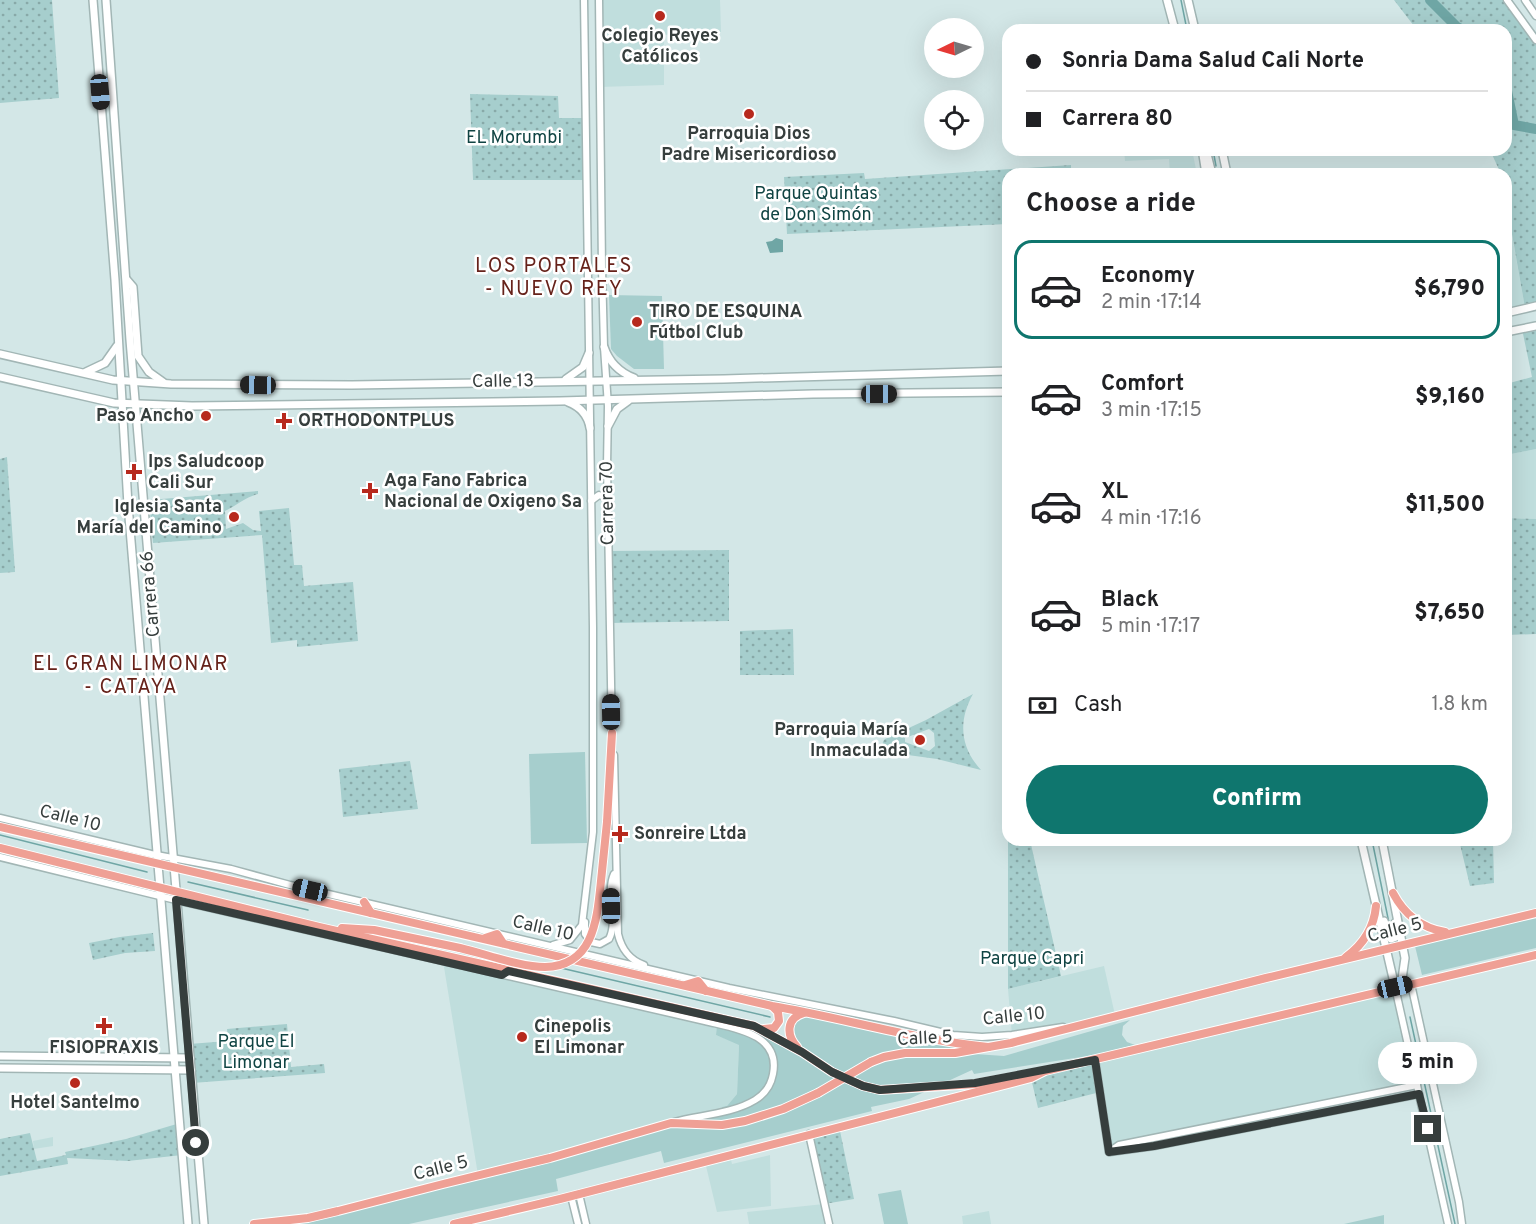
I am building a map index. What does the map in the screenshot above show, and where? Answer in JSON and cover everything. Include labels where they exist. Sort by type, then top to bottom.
[{"type":"main road","name":"Carrera 66","points":[[93,0],[119,340],[119,380],[188,1224]]},
{"type":"main road","name":"Carrera 66","points":[[106,0],[134,382],[204,1224]]},
{"type":"main road","points":[[1167,0],[1173,24]]},
{"type":"main road","points":[[1188,0],[1194,24]]},
{"type":"main road","points":[[95,24],[108,24]]},
{"type":"main road","points":[[107,179],[119,178]]},
{"type":"main road","points":[[127,279],[133,287],[138,356],[152,375],[162,382],[171,384]]},
{"type":"main road","points":[[1512,312],[1536,306]]},
{"type":"main road","points":[[1512,331],[1536,326]]},
{"type":"main road","points":[[82,373],[96,369],[105,363],[113,354],[119,340]]},
{"type":"main road","points":[[604,347],[609,359],[617,368],[627,376],[639,380]]},
{"type":"main road","points":[[560,381],[570,378],[579,371],[589,353]]},
{"type":"main road","name":"Calle 13","points":[[0,354],[119,380],[171,384],[352,385],[724,379],[1002,371]]},
{"type":"main road","name":"Calle 13","points":[[0,376],[121,403],[192,406],[1002,392]]},
{"type":"main road","points":[[608,426],[617,409],[633,399]]},
{"type":"main road","points":[[560,401],[572,403],[582,410],[589,421],[590,428]]},
{"type":"main road","points":[[320,927],[374,930],[539,967],[561,965],[576,957],[588,944],[595,925],[607,822],[612,733]]},
{"type":"main road","name":"Calle 10","points":[[0,827],[51,834],[173,862],[371,913],[772,1006],[954,1043],[988,1047]]},
{"type":"main road","points":[[1362,846],[1395,987]]},
{"type":"main road","points":[[1383,846],[1403,945],[1402,979],[1395,987]]},
{"type":"main road","points":[[0,848],[32,861],[160,892],[176,890],[505,973],[656,1002],[741,1026],[774,1028],[779,1021],[778,1012],[772,1006]]},
{"type":"main road","points":[[1376,906],[1381,912],[1389,938],[1394,939],[1396,935],[1392,906],[1393,893]]},
{"type":"main road","points":[[1393,893],[1404,909],[1415,919],[1432,929],[1450,933]]},
{"type":"main road","points":[[341,905],[351,899]]},
{"type":"main road","points":[[364,902],[371,913]]},
{"type":"main road","points":[[1342,960],[1366,937],[1373,922],[1376,906]]},
{"type":"main road","name":"Calle 5","points":[[254,1224],[308,1218],[339,1211],[550,1158],[671,1123],[709,1125],[762,1117],[818,1093],[871,1062],[884,1057],[905,1053],[955,1053],[988,1047],[1536,913]]},
{"type":"main road","points":[[484,939],[497,934],[503,943]]},
{"type":"main road","points":[[763,1029],[832,1072],[863,1086],[880,1090],[898,1090],[975,1083],[1095,1060],[1536,955]]},
{"type":"main road","points":[[684,986],[698,981],[706,991]]},
{"type":"main road","points":[[656,1002],[660,1011],[669,1005]]},
{"type":"main road","points":[[802,1052],[789,1035],[790,1023],[799,1014],[818,1014]]},
{"type":"main road","points":[[0,1056],[190,1058]]},
{"type":"main road","points":[[0,1068],[191,1070]]},
{"type":"main road","points":[[454,1224],[1031,1078],[1045,1071]]},
{"type":"street","name":"Carrera 70","points":[[544,944],[560,944],[570,940],[579,931],[585,913],[593,832],[584,0]]},
{"type":"street","name":"Carrera 70","points":[[599,0],[602,268],[608,400],[612,733],[618,928],[623,948],[639,963],[673,975]]},
{"type":"street","points":[[1507,0],[1536,40]]},
{"type":"street","points":[[1524,0],[1536,16]]},
{"type":"street","points":[[588,268],[591,272],[596,273],[602,268]]},
{"type":"street","points":[[591,504],[593,498],[599,495],[605,497],[608,503]]},
{"type":"street","name":"Calle 10","points":[[0,818],[51,834]]},
{"type":"street","points":[[0,857],[32,861]]},
{"type":"street","name":"Calle 10","points":[[173,862],[231,869],[698,981],[953,1035],[982,1037],[1012,1035],[1083,1023]]},
{"type":"street","points":[[585,913],[587,938],[596,944],[605,942],[611,934],[610,882],[615,870]]},
{"type":"street","points":[[160,892],[176,900],[489,969]]},
{"type":"street","points":[[505,973],[660,1011],[741,1026],[766,1044],[771,1053],[773,1074],[764,1093],[749,1103],[671,1123]]},
{"type":"street","points":[[1411,984],[1462,1224]]},
{"type":"street","points":[[1395,987],[1448,1224]]},
{"type":"street","points":[[1095,1060],[1109,1152]]},
{"type":"street","points":[[1109,1152],[1119,1145],[1418,1085]]},
{"type":"street","points":[[1109,1152],[1154,1146],[1419,1094]]},
{"type":"street","points":[[809,1134],[829,1224]]},
{"type":"street","points":[[575,1195],[578,1224]]},
{"type":"street","points":[[575,1195],[586,1224]]},
{"type":"shaded area","points":[[599,0],[720,0],[721,32],[664,35],[664,85],[600,87]]},
{"type":"shaded area","points":[[1125,156],[1193,156],[1196,168],[1170,168],[1169,159],[1125,161]]},
{"type":"shaded area","points":[[1512,235],[1525,308],[1512,311]]},
{"type":"shaded area","points":[[776,238],[783,240],[783,252],[770,253],[766,242]]},
{"type":"shaded area","points":[[1536,449],[1536,519],[1512,518],[1512,454]]},
{"type":"shaded area","points":[[443,961],[717,1024],[716,1035],[739,1044],[737,1094],[724,1110],[478,1175]]},
{"type":"shaded area","points":[[1104,966],[1115,1015],[1012,1035],[1008,989]]},
{"type":"shaded area","points":[[1395,987],[1417,1085],[1109,1147],[1095,1060]]},
{"type":"shaded area","points":[[53,1137],[53,1146],[34,1149],[33,1141]]},
{"type":"shaded area","points":[[770,1155],[771,1206],[717,1212],[706,1166],[731,1160],[732,1164]]},
{"type":"shaded area","points":[[824,1204],[829,1224],[749,1224],[747,1212]]},
{"type":"shaded area","points":[[989,1211],[991,1224],[963,1224],[962,1216]]},
{"type":"green space","points":[[0,0],[52,0],[59,98],[0,103]]},
{"type":"green space","points":[[1394,0],[1507,0],[1536,40],[1536,306],[1525,308],[1512,234],[1512,168],[1498,168],[1493,156],[1512,156],[1512,24],[1412,24]]},
{"type":"green space","name":"EL Morumbi","points":[[470,94],[558,96],[559,118],[583,118],[584,180],[473,180]]},
{"type":"green space","name":"Parque Quintas de Don Simón","points":[[1071,165],[1071,168],[1027,168]]},
{"type":"green space","name":"Parque Quintas de Don Simón","points":[[1002,170],[1002,224],[787,234],[784,177],[864,173],[865,179]]},
{"type":"green space","name":"TIRO DE ESQUINA Fútbol Club","points":[[609,295],[662,296],[664,369],[634,369],[611,349]]},
{"type":"green space","points":[[1536,326],[1536,449],[1512,454],[1512,382],[1532,377],[1522,329]]},
{"type":"green space","points":[[7,457],[15,572],[0,573],[0,459]]},
{"type":"green space","points":[[258,491],[258,494],[225,511],[226,529],[243,523],[253,530],[261,531],[259,511],[289,508],[294,565],[302,565],[304,586],[353,582],[358,641],[297,647],[297,640],[271,643],[262,535],[153,543],[149,500]]},
{"type":"green space","points":[[1512,518],[1536,519],[1536,634],[1512,635]]},
{"type":"green space","points":[[729,550],[729,621],[610,623],[609,551]]},
{"type":"green space","points":[[793,629],[794,675],[740,675],[740,631]]},
{"type":"green space","points":[[973,694],[965,714],[963,734],[969,752],[981,770],[937,759],[886,752],[883,747],[885,739]],"holes":[[[929,729],[934,733],[935,746],[929,751],[905,742],[905,738]]]},
{"type":"green space","points":[[585,752],[587,843],[531,844],[529,754]]},
{"type":"green space","points":[[410,761],[418,809],[343,817],[339,769]]},
{"type":"green space","name":"Parque Capri","points":[[1008,846],[1031,846],[1061,976],[1008,989]]},
{"type":"green space","points":[[1460,846],[1493,846],[1494,883],[1470,886]]},
{"type":"green space","points":[[1536,913],[1536,948],[1422,975],[1414,942]]},
{"type":"green space","points":[[153,933],[155,951],[125,953],[93,960],[89,943]]},
{"type":"green space","points":[[799,1014],[968,1045],[960,1053],[1004,1056],[1130,1020],[1123,1026],[1122,1035],[1127,1042],[1135,1045],[1094,1055],[974,1074],[972,1070],[909,1099],[871,1107],[872,1111],[664,1163],[661,1151],[556,1179],[558,1191],[409,1224],[254,1224],[308,1218],[723,1110],[722,1107],[727,1106],[737,1094],[739,1045],[716,1035],[717,1024],[758,1037],[763,1029],[799,1050],[789,1035]]},
{"type":"green space","name":"Parque El Limonar","points":[[287,1024],[291,1067],[324,1064],[325,1073],[192,1083],[189,1044],[228,1041],[227,1029]]},
{"type":"green space","points":[[1095,1060],[1100,1092],[1038,1108],[1031,1078]]},
{"type":"green space","points":[[180,1123],[182,1155],[128,1161],[67,1158],[68,1164],[0,1176],[0,1139],[30,1133],[37,1161]]},
{"type":"green space","points":[[839,1126],[854,1199],[824,1204],[809,1134]]},
{"type":"green space","points":[[901,1190],[908,1224],[884,1224],[878,1194]]},
{"type":"green space","points":[[1384,1215],[1384,1224],[1344,1224]]},
{"type":"waterway","points":[[1181,0],[1186,24]]},
{"type":"waterway","points":[[1430,0],[1454,24]]},
{"type":"waterway","points":[[1512,115],[1514,125],[1536,129]]},
{"type":"waterway","points":[[1214,156],[1216,166]]},
{"type":"waterway","points":[[0,835],[147,872]]},
{"type":"waterway","points":[[1373,846],[1390,928]]},
{"type":"waterway","points":[[188,882],[308,910]]},
{"type":"waterway","points":[[561,968],[770,1017]]},
{"type":"waterway","points":[[1410,1017],[1455,1224]]},
{"type":"place","name":"Colegio Reyes Católicos","points":[[660,16]]},
{"type":"place","name":"Parroquia Dios Padre Misericordioso","points":[[749,114]]},
{"type":"place","name":"TIRO DE ESQUINA Fútbol Club","points":[[637,322]]},
{"type":"place","name":"Paso Ancho","points":[[206,416]]},
{"type":"place","name":"ORTHODONTPLUS","points":[[284,421]]},
{"type":"place","name":"Ips Saludcoop Cali Sur","points":[[134,472]]},
{"type":"place","name":"Aga Fano Fabrica Nacional de Oxigeno Sa","points":[[370,491]]},
{"type":"place","name":"Iglesia Santa María del Camino","points":[[234,517]]},
{"type":"place","name":"Parroquia María Inmaculada","points":[[920,740]]},
{"type":"place","name":"Sonreire Ltda","points":[[620,834]]},
{"type":"place","name":"FISIOPRAXIS","points":[[104,1026]]},
{"type":"place","name":"Cinepolis El Limonar","points":[[522,1037]]},
{"type":"place","name":"Hotel Santelmo","points":[[75,1083]]},
{"type":"district","name":"LOS PORTALES - NUEVO REY","points":[[554,278]]},
{"type":"district","name":"EL GRAN LIMONAR - CATAYA","points":[[131,676]]},
{"type":"route","points":[[196,1143],[176,900],[502,975],[508,971],[656,1002],[754,1026],[763,1029],[832,1072],[872,1089],[889,1090],[975,1083],[1095,1060],[1109,1152],[1154,1146],[1419,1094],[1428,1129]]}]
